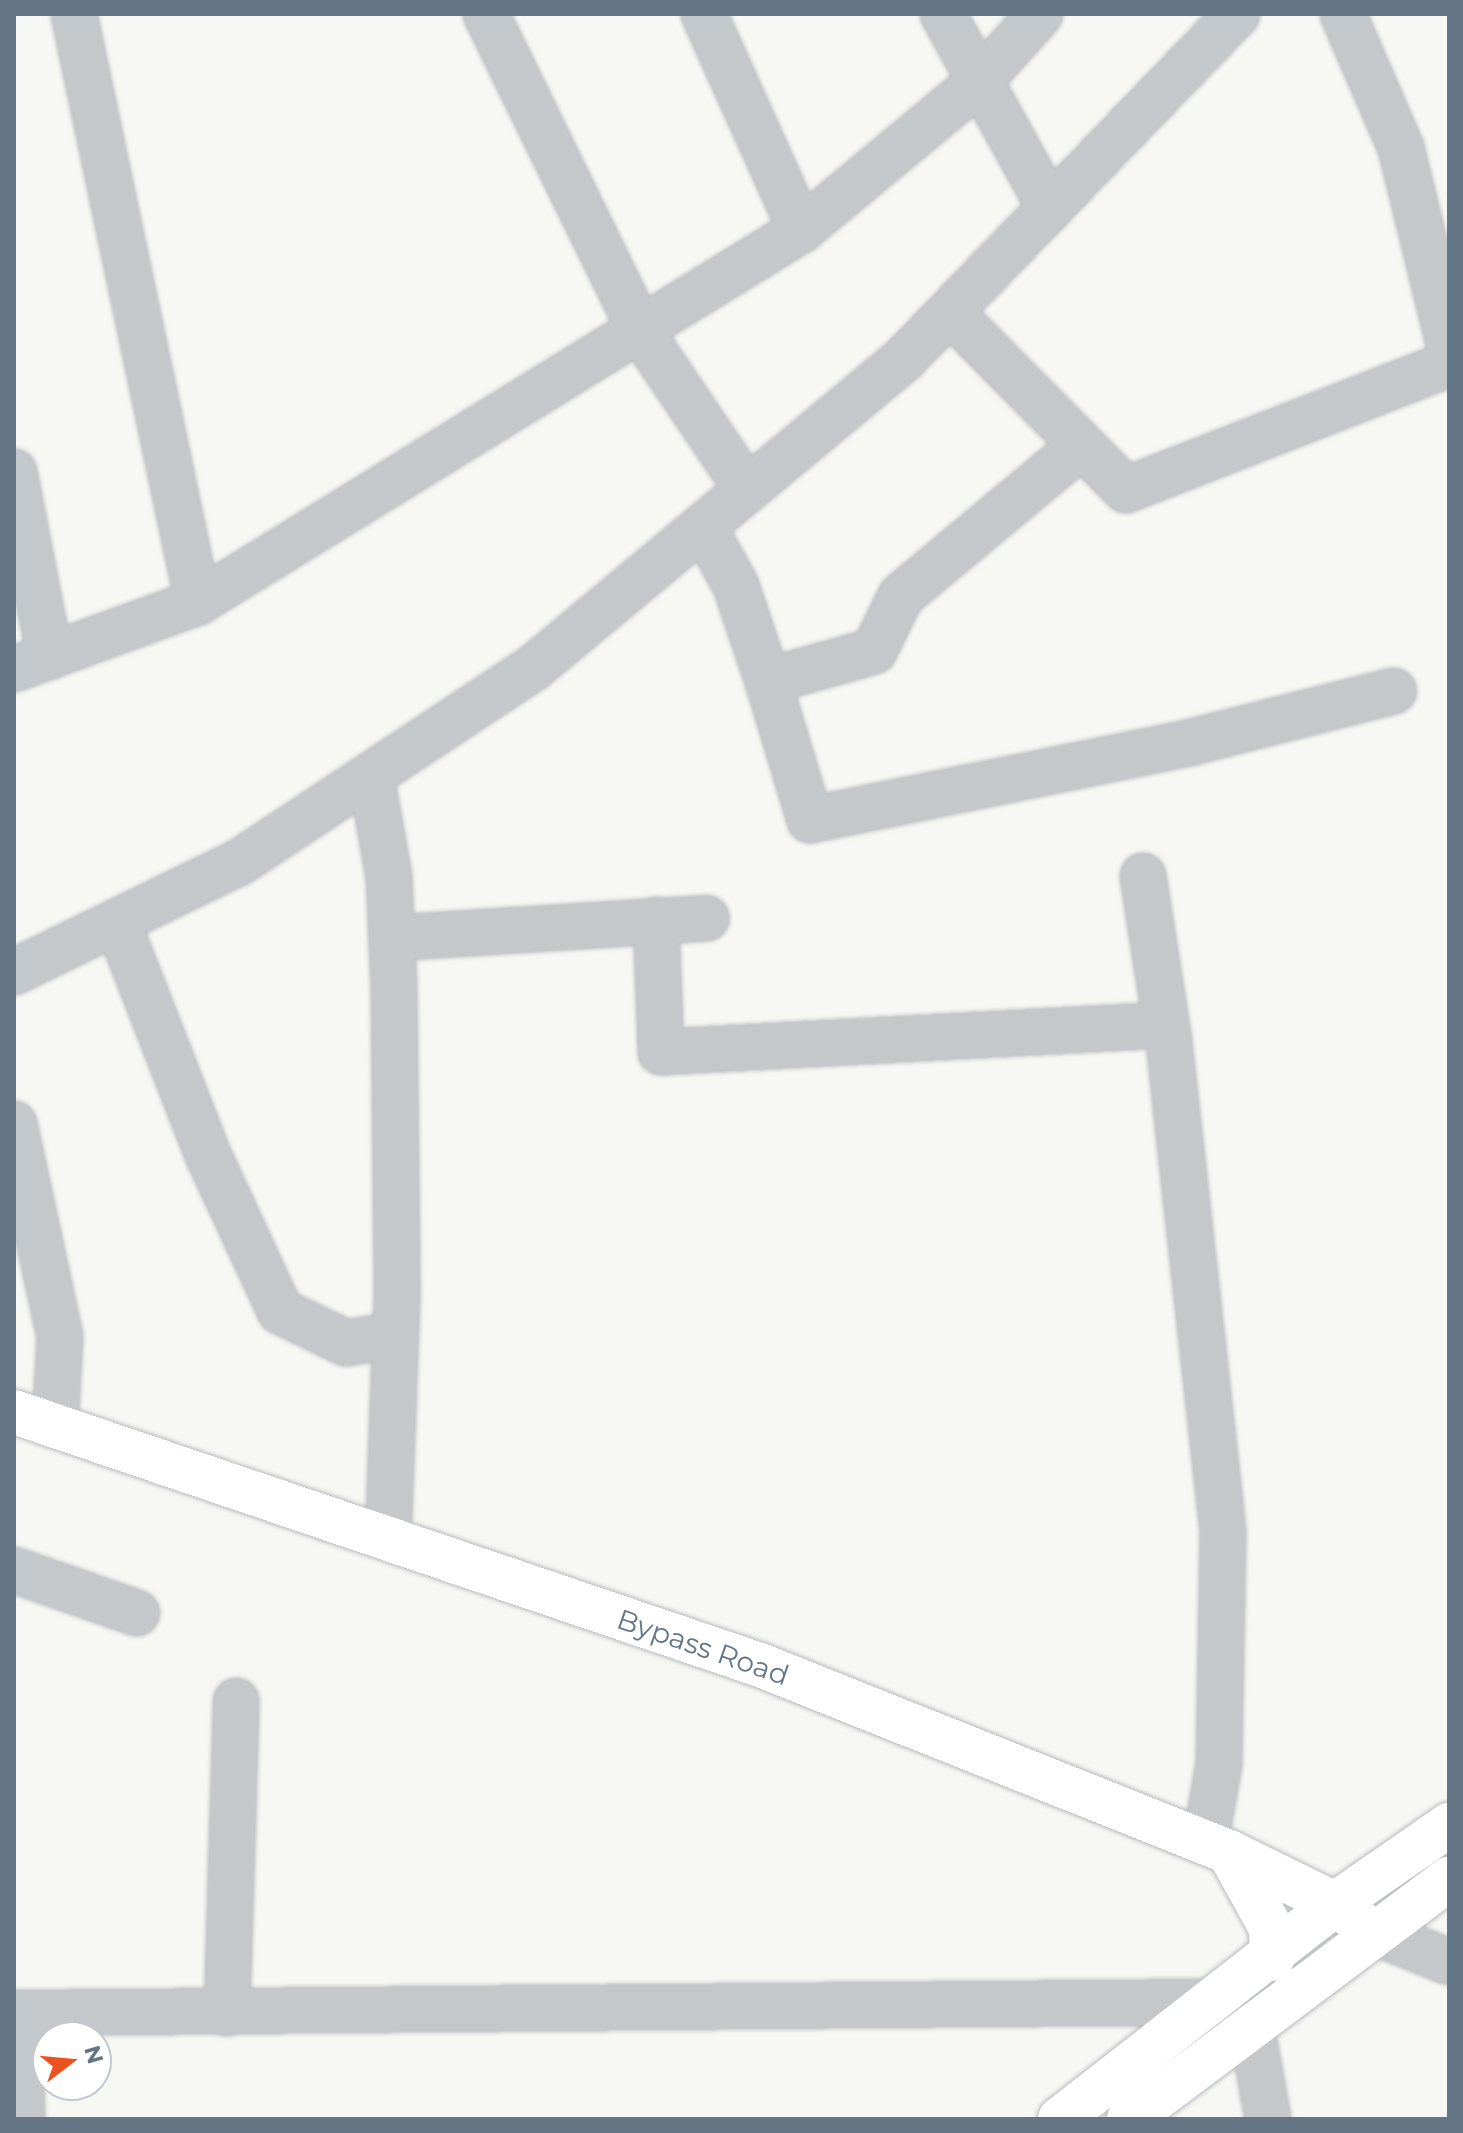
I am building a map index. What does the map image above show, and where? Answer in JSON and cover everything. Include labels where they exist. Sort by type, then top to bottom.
[{"type":"main road","name":"Bypass Road","points":[[14,1412],[760,1665],[1217,1847],[1335,1904],[1372,1931]]},
{"type":"main road","points":[[1060,2119],[1272,1959],[1335,1904],[1449,1825]]},
{"type":"main road","points":[[1217,1847],[1271,1928],[1272,1959]]},
{"type":"main road","points":[[1129,2119],[1372,1931],[1449,1879]]},
{"type":"street","points":[[74,14],[198,602]]},
{"type":"street","points":[[486,14],[641,332],[747,489]]},
{"type":"street","points":[[704,14],[801,230]]},
{"type":"street","points":[[943,14],[977,84],[1050,208]]},
{"type":"street","points":[[14,472],[32,663],[198,602],[641,332],[801,230],[977,84],[1040,14]]},
{"type":"street","points":[[14,972],[240,862],[532,669],[747,489],[950,312],[1237,14]]},
{"type":"street","points":[[1343,14],[1401,148],[1449,343]]},
{"type":"street","points":[[950,312],[1126,490],[1449,364]]},
{"type":"street","points":[[768,681],[874,651],[901,596],[1081,446]]},
{"type":"street","points":[[703,526],[736,586],[810,820],[1205,739],[1394,691]]},
{"type":"street","points":[[371,776],[392,938],[395,1335],[388,1538]]},
{"type":"street","points":[[1143,876],[1166,1025],[1223,1531],[1217,1847]]},
{"type":"street","points":[[392,938],[706,918]]},
{"type":"street","points":[[656,920],[661,1052],[1166,1025]]},
{"type":"street","points":[[118,924],[209,1157],[280,1311],[346,1343],[395,1335]]},
{"type":"street","points":[[14,1124],[60,1337],[55,1426]]},
{"type":"street","points":[[14,1570],[137,1613]]},
{"type":"street","points":[[227,2013],[236,1701]]},
{"type":"street","points":[[1372,1931],[1449,1962]]},
{"type":"street","points":[[22,2119],[17,2013],[1214,2002]]},
{"type":"street","points":[[1251,2025],[1268,2119]]}]
